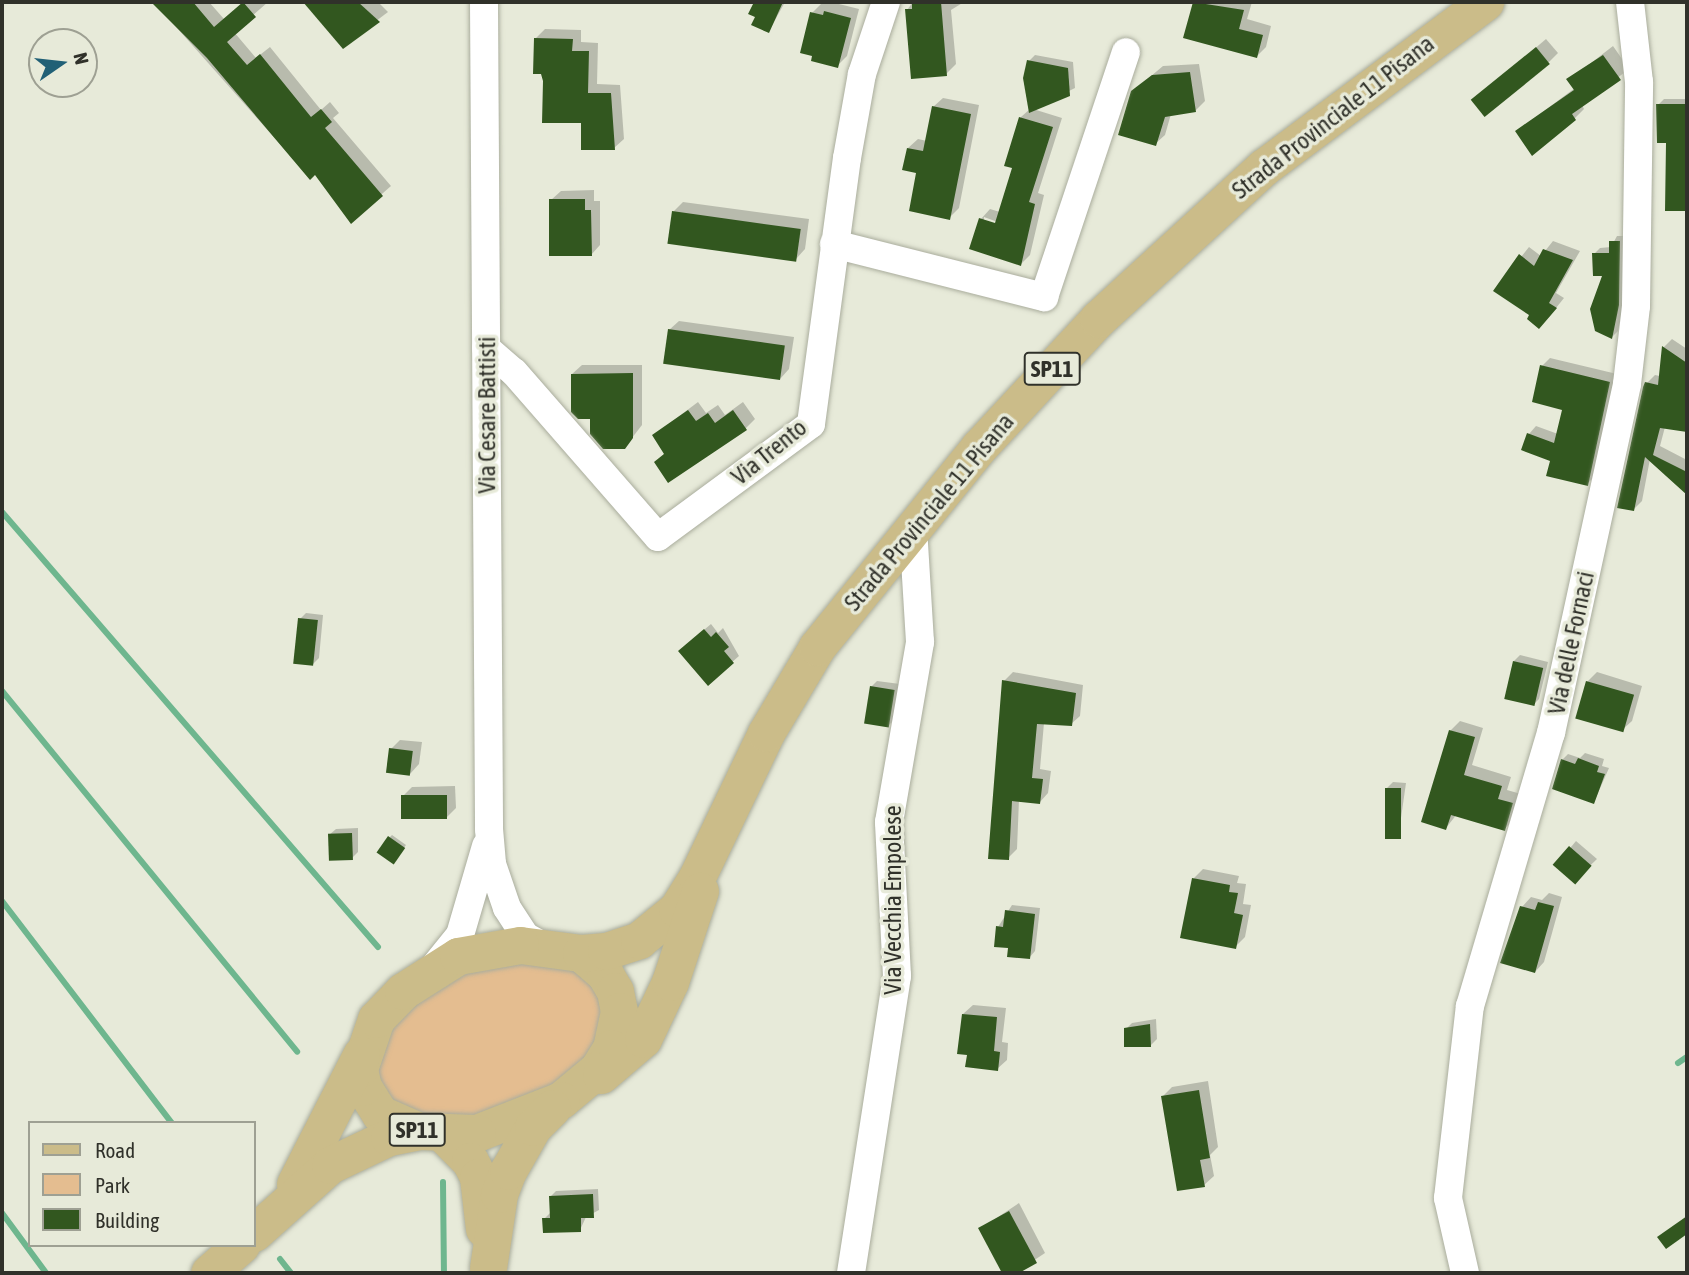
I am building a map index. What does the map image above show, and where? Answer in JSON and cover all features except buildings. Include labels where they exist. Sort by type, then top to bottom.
[{"type":"main road","name":"Strada Provinciale 11 Pisana","points":[[581,953],[620,947],[662,925],[697,877],[766,733],[817,647],[979,447],[1098,319],[1210,213],[1319,124],[1485,2]]},
{"type":"main road","name":"Strada Provinciale 11 Pisana","points":[[565,1097],[622,1062],[643,1039],[670,982],[721,827]]},
{"type":"main road","name":"Via Cesare Battisti","points":[[284,1203],[327,1129],[376,1019],[422,977],[471,952],[541,945],[581,953]]},
{"type":"main road","name":"SP11","points":[[488,1271],[499,1194],[508,1171],[533,1127],[597,1070],[611,1048],[619,1011],[615,991],[605,974],[581,953]]},
{"type":"main road","name":"SP11","points":[[361,1054],[361,1078],[371,1103],[398,1125],[431,1133],[505,1125],[565,1097]]},
{"type":"main road","name":"SP11","points":[[431,1133],[470,1161],[478,1177],[488,1271]]},
{"type":"main road","points":[[256,1231],[284,1203],[348,1155],[389,1137],[431,1133]]},
{"type":"main road","points":[[209,1273],[239,1247]]},
{"type":"street","name":"Via Cesare Battisti","points":[[484,2],[489,829],[492,864],[507,908],[525,936],[541,945]]},
{"type":"street","name":"Via Trento","points":[[486,348],[514,372],[658,537],[811,424],[834,244],[862,74],[886,2]]},
{"type":"street","name":"Via delle Fornaci","points":[[1465,1273],[1448,1198],[1470,1006],[1551,733],[1627,384],[1636,306],[1639,82],[1630,2]]},
{"type":"street","points":[[834,244],[1044,297],[1126,52]]},
{"type":"street","name":"Via Vecchia Empolese","points":[[851,1273],[897,976],[889,822],[920,642],[913,526]]},
{"type":"street","name":"Via Cesare Battisti","points":[[422,977],[453,949],[460,935],[489,829]]},
{"type":"green space","points":[[504,958],[587,973],[606,1011],[588,1062],[523,1105],[444,1122],[382,1097],[373,1057],[379,1041],[434,984]]},
{"type":"waterway","points":[[2,512],[378,947]]},
{"type":"waterway","points":[[2,691],[297,1052]]},
{"type":"waterway","points":[[2,901],[170,1121]]},
{"type":"waterway","points":[[1678,1063],[1687,1057]]},
{"type":"waterway","points":[[443,1182],[444,1273]]},
{"type":"waterway","points":[[2,1213],[46,1273]]},
{"type":"waterway","points":[[280,1259],[291,1273]]}]
